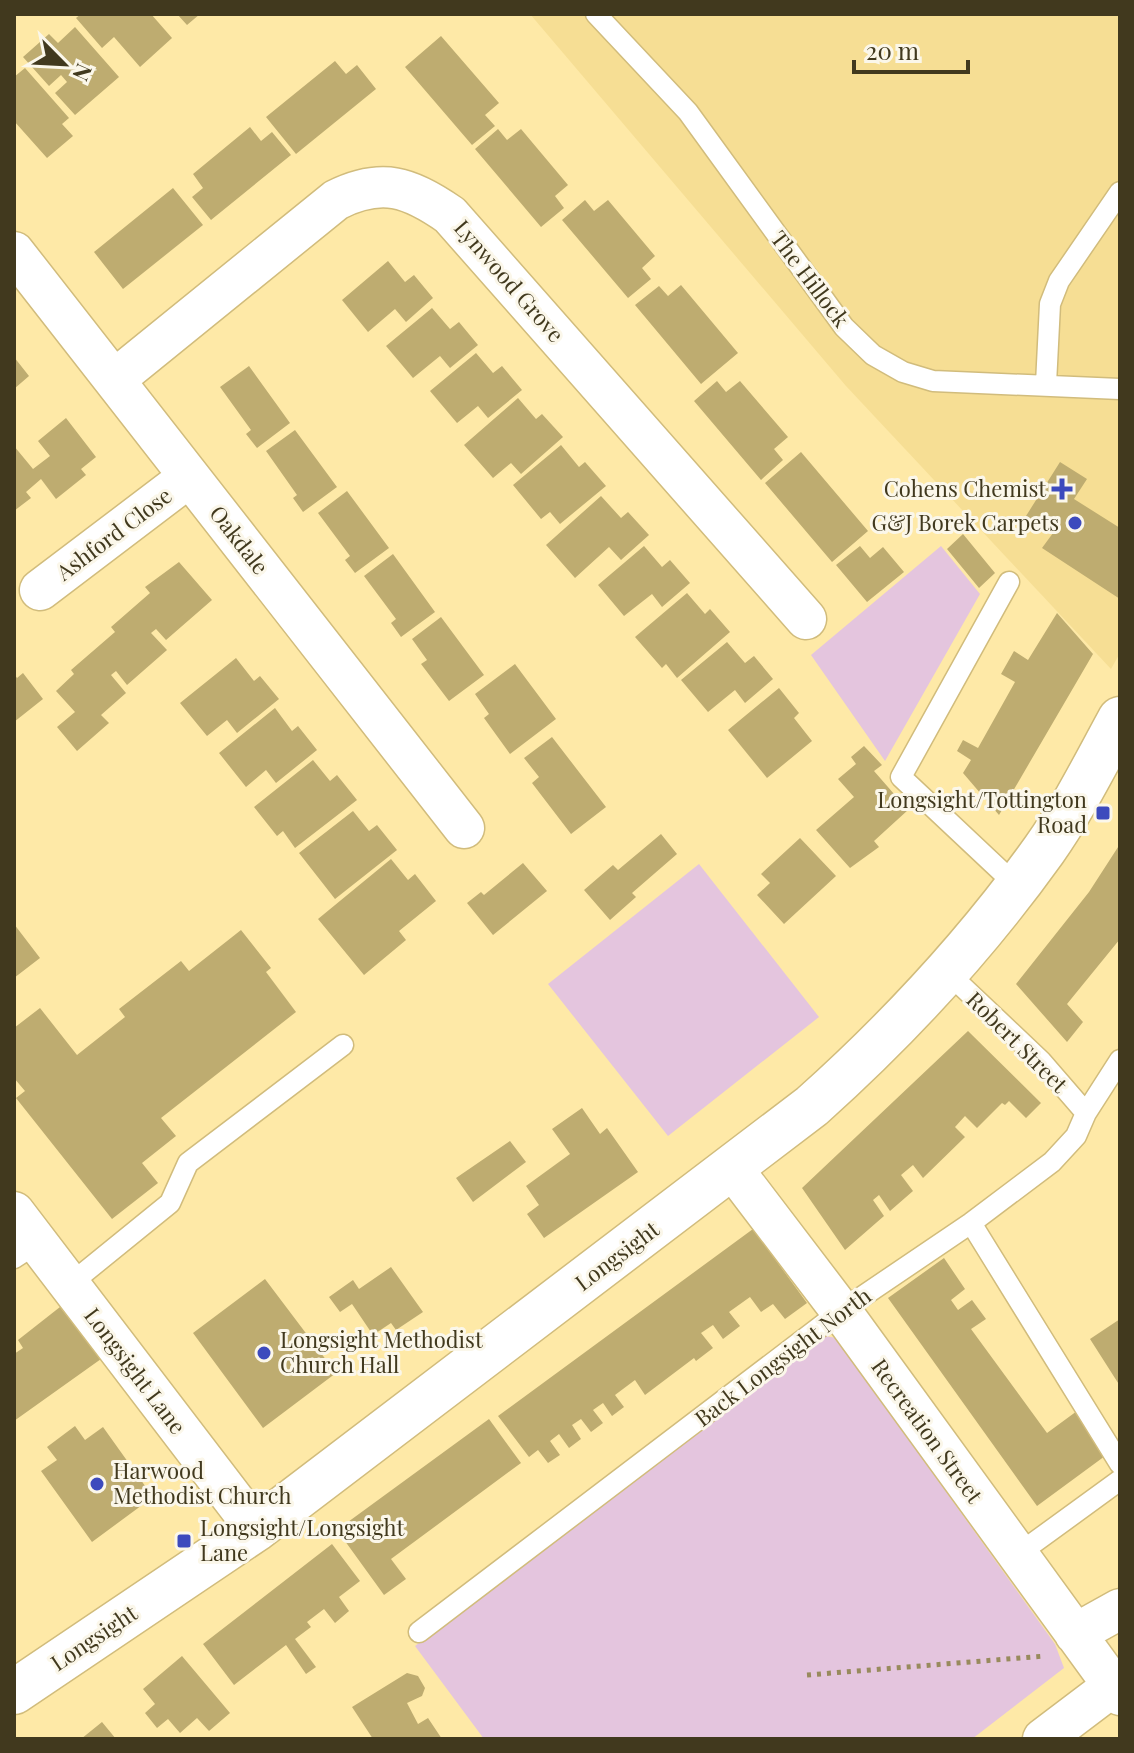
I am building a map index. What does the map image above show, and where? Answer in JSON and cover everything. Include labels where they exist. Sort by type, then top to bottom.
[{"type":"main road","name":"Longsight","points":[[14,1692],[256,1529],[812,1106],[884,1042],[947,972],[1017,886],[1082,789],[1120,719]]},
{"type":"street","name":"Lynwood Grove","points":[[114,380],[336,200],[369,187],[405,190],[450,215],[806,619]]},
{"type":"street","name":"Oakdale","points":[[14,252],[465,827]]},
{"type":"street","name":"Ashford Close","points":[[40,590],[189,477]]},
{"type":"street","name":"Recreation Street","points":[[732,1168],[841,1311],[1117,1691]]},
{"type":"street","name":"Longsight Lane","points":[[22,1237],[69,1285],[256,1529]]},
{"type":"street","points":[[1082,1643],[1120,1609]]},
{"type":"street","points":[[1043,1739],[1117,1691]]},
{"type":"lane","name":"The Hillock","points":[[596,14],[688,112],[844,327],[873,355],[903,372],[933,381],[1118,389]]},
{"type":"lane","points":[[1046,384],[1050,304],[1059,281],[1120,192]]},
{"type":"lane","points":[[1009,582],[901,777],[1017,886]]},
{"type":"lane","name":"Robert Street","points":[[947,972],[1041,1061],[1086,1113]]},
{"type":"lane","points":[[69,1285],[170,1203],[188,1163],[343,1045]]},
{"type":"lane","name":"Back Longsight North","points":[[419,1632],[841,1311],[971,1223],[1052,1162],[1076,1136],[1086,1113],[1120,1060]]},
{"type":"lane","points":[[971,1223],[1120,1464]]},
{"type":"lane","points":[[1017,1555],[1120,1480]]},
{"type":"path","points":[[807,1675],[1082,1643]]},
{"type":"shaded area","points":[[530,14],[1120,14],[1120,653],[1111,669],[846,386]]},
{"type":"shaded area","points":[[941,546],[980,594],[885,761],[811,655]]},
{"type":"shaded area","points":[[699,864],[819,1017],[668,1136],[548,984]]},
{"type":"shaded area","points":[[826,1336],[836,1338],[1055,1644],[1064,1668],[972,1739],[484,1739],[415,1646]]},
{"type":"building","points":[[81,14],[151,14],[172,38],[140,67],[114,37],[102,48],[76,18]]},
{"type":"building","points":[[177,14],[200,14],[187,25]]},
{"type":"building","points":[[75,27],[119,77],[75,115],[55,93],[67,82],[61,75],[49,86],[23,57],[49,34],[58,43]]},
{"type":"building","points":[[441,36],[499,103],[485,115],[495,126],[472,145],[405,67]]},
{"type":"building","points":[[335,61],[346,74],[357,65],[376,89],[296,154],[266,117]]},
{"type":"building","points":[[25,68],[69,118],[62,124],[73,136],[47,158],[14,121],[14,77]]},
{"type":"building","points":[[250,127],[261,141],[272,132],[291,155],[211,220],[192,197],[203,188],[193,174]]},
{"type":"building","points":[[498,129],[507,140],[521,129],[568,185],[555,196],[564,208],[541,227],[475,149]]},
{"type":"building","points":[[173,188],[203,225],[123,289],[94,252]]},
{"type":"building","points":[[585,200],[594,211],[608,200],[655,256],[642,268],[651,279],[628,298],[562,220]]},
{"type":"building","points":[[388,261],[405,282],[414,275],[433,298],[406,322],[395,309],[368,332],[342,300]]},
{"type":"building","points":[[681,285],[738,353],[701,384],[635,305],[659,286],[668,296]]},
{"type":"building","points":[[432,308],[450,329],[459,322],[478,345],[450,368],[440,356],[413,378],[386,346]]},
{"type":"building","points":[[476,353],[493,373],[502,366],[522,390],[488,418],[478,406],[457,423],[430,391]]},
{"type":"building","points":[[14,357],[29,376],[14,389]]},
{"type":"building","points":[[249,366],[290,423],[257,448],[246,434],[251,430],[220,387]]},
{"type":"building","points":[[717,381],[726,392],[740,381],[788,437],[774,449],[783,460],[761,480],[694,401]]},
{"type":"building","points":[[518,398],[536,419],[542,414],[563,437],[521,474],[511,463],[493,478],[464,445]]},
{"type":"building","points":[[66,418],[96,457],[81,469],[86,475],[56,499],[41,479],[26,492],[31,498],[14,511],[14,446],[33,469],[50,456],[38,441]]},
{"type":"building","points":[[295,430],[337,487],[303,512],[293,498],[297,495],[266,451]]},
{"type":"building","points":[[561,445],[579,467],[585,462],[606,486],[560,524],[550,512],[541,519],[513,485]]},
{"type":"building","points":[[801,452],[868,531],[832,562],[765,483]]},
{"type":"building","points":[[1060,462],[1087,479],[1074,499],[1120,528],[1120,599],[1042,548],[1053,533],[1026,516]]},
{"type":"building","points":[[347,491],[389,548],[355,573],[345,560],[350,556],[318,513]]},
{"type":"building","points":[[601,496],[621,518],[628,512],[649,535],[621,560],[609,547],[575,578],[546,545]]},
{"type":"building","points":[[963,534],[995,573],[979,588],[947,549]]},
{"type":"building","points":[[644,546],[662,567],[670,560],[690,583],[662,607],[652,594],[624,616],[598,585]]},
{"type":"building","points":[[860,546],[870,558],[883,547],[904,572],[867,602],[836,565]]},
{"type":"building","points":[[393,554],[435,612],[401,637],[391,623],[396,619],[364,576]]},
{"type":"building","points":[[179,562],[212,600],[166,640],[156,629],[151,633],[167,650],[127,685],[116,671],[111,675],[126,693],[101,715],[109,723],[77,751],[57,727],[75,712],[56,691],[74,674],[71,670],[115,632],[111,627],[150,593],[145,587]]},
{"type":"building","points":[[687,593],[705,614],[710,609],[730,632],[677,678],[666,664],[662,668],[635,637]]},
{"type":"building","points":[[1057,613],[1093,654],[999,815],[963,773],[971,760],[957,751],[963,740],[978,748],[1015,682],[1001,674],[1014,651],[1028,660]]},
{"type":"building","points":[[441,617],[484,675],[449,701],[421,664],[427,660],[412,639]]},
{"type":"building","points":[[727,642],[745,663],[754,656],[773,679],[745,703],[735,690],[708,712],[681,680]]},
{"type":"building","points":[[236,658],[254,681],[260,676],[279,699],[237,733],[227,720],[207,736],[180,703]]},
{"type":"building","points":[[515,664],[556,719],[510,754],[484,718],[489,714],[475,694]]},
{"type":"building","points":[[23,673],[43,699],[14,722],[14,674],[17,678]]},
{"type":"building","points":[[779,688],[799,713],[794,718],[812,741],[767,778],[728,730]]},
{"type":"building","points":[[275,708],[292,731],[298,726],[317,750],[276,783],[266,770],[246,787],[219,753]]},
{"type":"building","points":[[552,737],[606,807],[571,834],[532,783],[539,777],[524,758]]},
{"type":"building","points":[[864,746],[882,765],[874,771],[908,810],[874,841],[879,847],[850,868],[816,830],[854,797],[838,779],[856,764],[851,757]]},
{"type":"building","points":[[313,760],[330,781],[337,775],[357,800],[295,848],[283,831],[277,836],[254,807]]},
{"type":"building","points":[[353,811],[369,831],[377,825],[397,850],[335,899],[299,853]]},
{"type":"building","points":[[661,834],[677,854],[632,893],[636,897],[610,920],[584,890],[613,865],[618,870]]},
{"type":"building","points":[[800,838],[836,876],[784,924],[757,895],[770,883],[761,874]]},
{"type":"building","points":[[1120,844],[1120,939],[1067,1004],[1083,1022],[1067,1042],[1016,984],[1089,892]]},
{"type":"building","points":[[391,859],[408,880],[415,874],[436,901],[399,931],[406,940],[364,975],[318,919]]},
{"type":"building","points":[[523,863],[547,891],[493,935],[467,903],[481,892],[484,895]]},
{"type":"building","points":[[14,924],[40,958],[14,978]]},
{"type":"building","points":[[241,930],[271,968],[266,972],[296,1012],[161,1118],[176,1136],[142,1163],[158,1183],[112,1219],[16,1098],[25,1091],[14,1078],[14,1028],[40,1008],[77,1055],[125,1017],[119,1009],[181,961],[189,971]]},
{"type":"building","points":[[968,1031],[1041,1103],[1026,1118],[1009,1101],[1005,1105],[1002,1103],[977,1128],[965,1116],[955,1127],[965,1137],[923,1178],[913,1165],[901,1175],[913,1191],[890,1211],[879,1195],[873,1200],[884,1216],[845,1250],[802,1188]]},
{"type":"building","points":[[582,1108],[600,1134],[607,1128],[638,1172],[544,1238],[527,1214],[539,1205],[526,1186],[570,1154],[552,1129]]},
{"type":"building","points":[[510,1141],[526,1162],[473,1202],[456,1178]]},
{"type":"building","points":[[753,1229],[807,1303],[785,1319],[773,1304],[761,1312],[750,1297],[729,1312],[740,1326],[723,1339],[713,1325],[701,1333],[713,1348],[696,1361],[694,1358],[645,1395],[635,1380],[615,1395],[624,1407],[612,1416],[603,1403],[593,1410],[603,1423],[591,1432],[581,1419],[572,1425],[581,1439],[569,1448],[559,1434],[550,1441],[560,1455],[548,1463],[538,1450],[529,1457],[498,1416]]},
{"type":"building","points":[[944,1258],[965,1289],[951,1300],[958,1310],[972,1300],[986,1319],[971,1329],[1047,1433],[1077,1411],[1105,1456],[1037,1506],[888,1298]]},
{"type":"building","points":[[391,1267],[423,1312],[396,1330],[391,1323],[373,1335],[352,1304],[340,1312],[329,1297],[353,1280],[359,1289]]},
{"type":"building","name":"Longsight Methodist Church Hall","points":[[265,1279],[336,1373],[263,1428],[193,1333]]},
{"type":"building","points":[[60,1307],[101,1359],[14,1421],[14,1354],[23,1348],[18,1340]]},
{"type":"building","points":[[1120,1319],[1120,1386],[1090,1339]]},
{"type":"building","points":[[489,1419],[521,1463],[391,1559],[406,1579],[384,1595],[337,1530]]},
{"type":"building","name":"Harwood Methodist Church","points":[[75,1426],[85,1440],[103,1427],[153,1497],[92,1542],[41,1471],[57,1460],[47,1447]]},
{"type":"building","points":[[332,1544],[360,1581],[339,1597],[349,1611],[335,1623],[324,1609],[307,1622],[311,1627],[295,1639],[316,1667],[306,1674],[286,1645],[234,1685],[203,1644]]},
{"type":"building","points":[[182,1656],[230,1713],[209,1731],[197,1718],[180,1733],[168,1719],[157,1728],[145,1713],[155,1704],[143,1689]]},
{"type":"building","points":[[407,1673],[418,1676],[425,1688],[422,1696],[407,1703],[418,1724],[428,1718],[442,1739],[373,1739],[352,1707]]},
{"type":"building","points":[[102,1722],[116,1739],[81,1739]]},
{"type":"place","name":"Cohens Chemist","points":[[1062,489]]},
{"type":"place","name":"G&J Borek Carpets","points":[[1075,523]]},
{"type":"place","name":"Longsight/Tottington Road","points":[[1103,813]]},
{"type":"place","name":"Longsight Methodist Church Hall","points":[[264,1353]]},
{"type":"place","name":"Harwood Methodist Church","points":[[97,1484]]},
{"type":"place","name":"Longsight/Longsight Lane","points":[[184,1541]]}]
